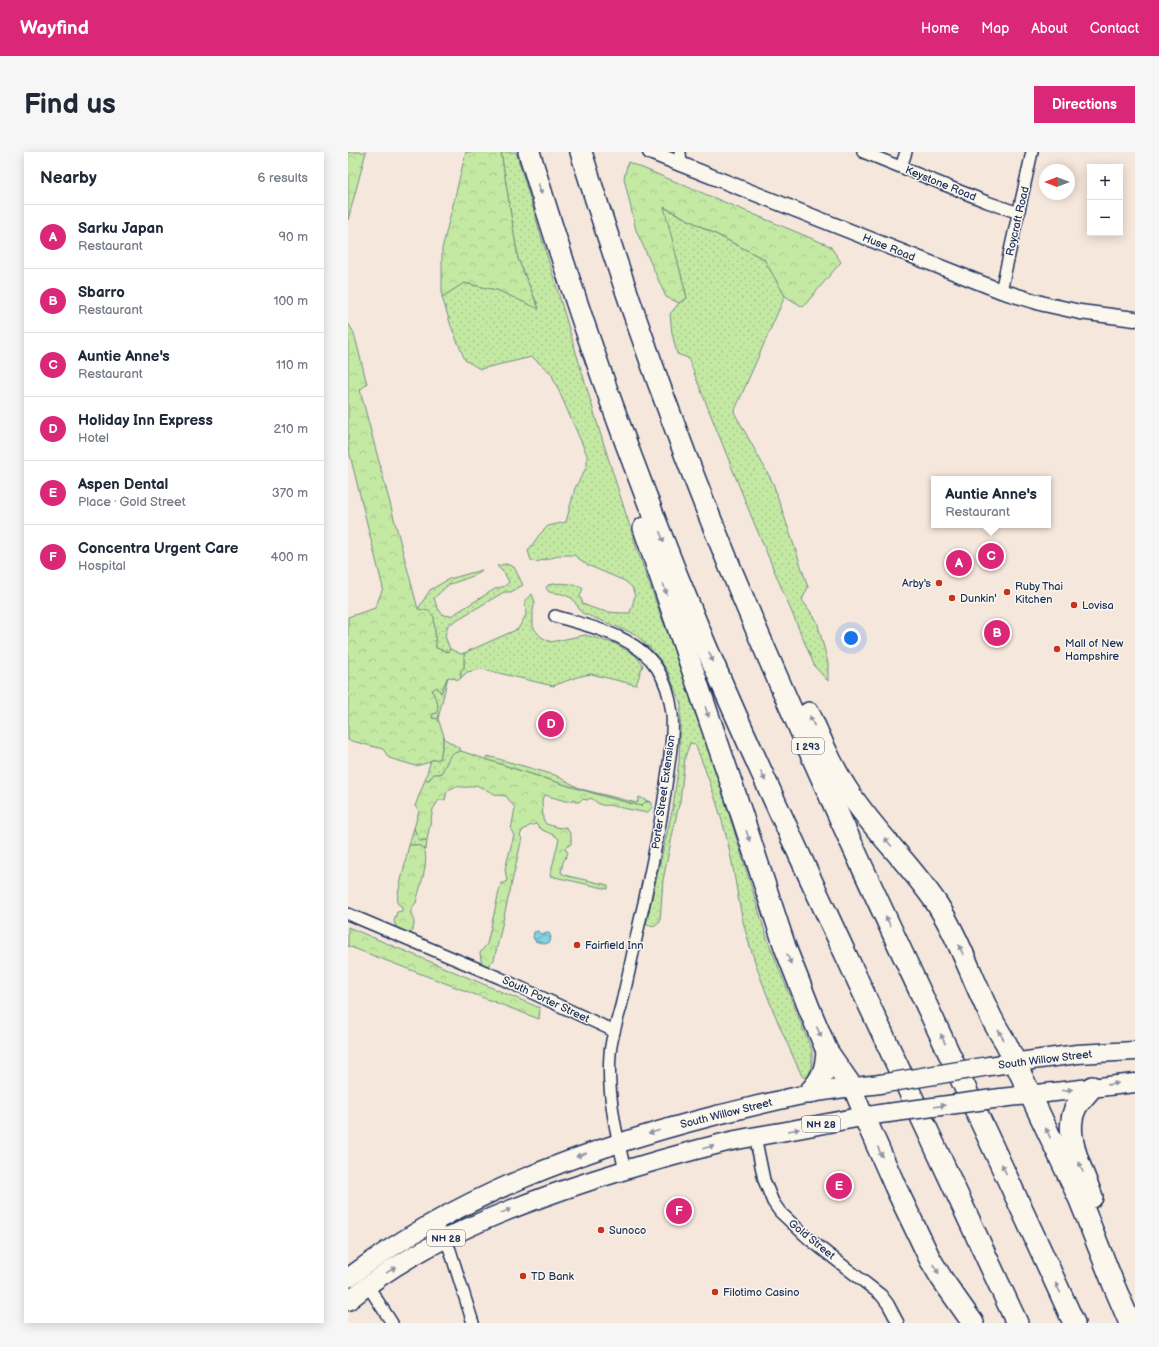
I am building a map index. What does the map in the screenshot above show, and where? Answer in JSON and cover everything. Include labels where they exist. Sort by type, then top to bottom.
[{"type":"highway","points":[[529,152],[584,325],[642,524],[735,794],[785,948],[828,1051],[852,1087]]},
{"type":"highway","name":"I 293","points":[[581,152],[613,251],[678,436],[759,636],[814,762],[1074,1323]]},
{"type":"highway","points":[[584,325],[627,446],[665,545],[741,728],[1017,1323]]},
{"type":"highway","points":[[726,555],[789,668],[832,764],[850,794],[937,904],[954,934],[992,1019],[1015,1062],[1080,1200],[1130,1323]]},
{"type":"highway","points":[[809,1093],[819,1082],[824,1071],[828,1051]]},
{"type":"highway","points":[[1092,1087],[1076,1107],[1070,1130],[1072,1140],[1110,1244],[1134,1323]]},
{"type":"highway","points":[[864,1116],[927,1254],[942,1279],[973,1323]]},
{"type":"main road","name":"South Willow Street","points":[[348,1278],[380,1254],[478,1198],[540,1171],[618,1142],[691,1122],[809,1093],[880,1084],[1015,1062],[1078,1054],[1135,1051]]},
{"type":"main road","name":"NH 28","points":[[348,1302],[368,1286],[402,1263],[445,1239],[517,1206],[625,1170],[728,1142],[864,1116],[1135,1082]]},
{"type":"main road","points":[[852,1087],[864,1116]]},
{"type":"street","name":"Huse Road","points":[[650,152],[681,158],[1001,291],[1080,312],[1135,319]]},
{"type":"street","name":"Keystone Road","points":[[863,152],[987,202],[1019,213]]},
{"type":"street","points":[[901,167],[906,152]]},
{"type":"street","name":"Roycraft Road","points":[[1001,291],[1032,152]]},
{"type":"street","name":"Porter Street Extension","points":[[555,616],[617,636],[640,649],[649,658],[661,675],[670,698],[672,735],[660,825],[622,1004],[614,1031]]},
{"type":"street","name":"South Porter Street","points":[[348,914],[500,978],[614,1031]]},
{"type":"street","points":[[614,1031],[610,1054],[610,1071],[618,1142],[625,1170]]},
{"type":"street","name":"Gold Street","points":[[755,1136],[764,1180],[773,1202],[780,1212],[809,1239],[881,1295],[888,1304],[898,1323]]},
{"type":"street","points":[[434,1222],[450,1250],[474,1323]]},
{"type":"street","points":[[368,1286],[392,1323]]},
{"type":"green space","points":[[348,152],[366,152],[348,220]]},
{"type":"green space","points":[[466,152],[501,152],[518,259],[539,309],[497,290],[464,283],[442,297],[442,249]]},
{"type":"green space","points":[[501,152],[516,152],[599,429],[638,552],[662,619],[688,681],[768,941],[812,1051],[812,1062],[808,1080],[802,1076],[787,1044],[754,960],[743,920],[729,848],[722,822],[710,783],[695,744],[690,743],[685,757],[680,802],[663,880],[660,921],[654,926],[646,924],[673,807],[679,762],[681,704],[668,672],[661,661],[635,634],[582,613],[572,598],[562,594],[549,592],[546,588],[548,585],[557,584],[579,586],[583,588],[580,596],[583,604],[595,609],[611,612],[630,613],[635,596],[632,587],[625,581],[587,565],[574,555],[562,555],[536,562],[531,560],[528,551],[539,535],[548,526],[566,522],[575,488],[587,466],[587,455],[551,373],[532,357],[480,369],[465,360],[451,326],[442,297],[463,283],[497,290],[539,308],[518,259]]},
{"type":"green space","points":[[628,162],[830,246],[841,262],[803,307],[785,296],[764,259],[664,207],[687,298],[679,303],[666,297],[636,230],[624,178]]},
{"type":"green space","points":[[663,207],[764,259],[785,296],[734,412],[773,483],[808,587],[802,600],[817,621],[828,663],[828,681],[815,667],[752,518],[688,358],[677,354],[672,333],[670,314],[679,303],[687,298]]},
{"type":"green space","points":[[348,323],[354,333],[367,384],[360,390],[418,609],[429,611],[434,617],[436,648],[448,652],[450,649],[461,654],[464,653],[464,668],[460,672],[461,678],[459,680],[449,677],[447,678],[441,693],[437,687],[432,690],[438,705],[437,713],[433,714],[432,718],[438,719],[444,736],[440,759],[431,760],[430,762],[416,766],[389,758],[383,749],[348,740],[348,617],[375,608],[383,588],[348,447]]},
{"type":"green space","points":[[506,564],[514,567],[523,585],[511,592],[504,592],[448,625],[445,636],[450,649],[448,652],[436,648],[434,617],[418,609],[430,590],[449,579],[482,570],[473,576],[448,585],[434,598],[437,607],[443,615],[451,616],[495,589],[505,586],[509,582],[505,574],[497,566]]},
{"type":"green space","points":[[532,594],[535,602],[533,610],[533,627],[541,637],[551,642],[585,635],[616,644],[635,655],[643,665],[636,685],[591,674],[577,677],[553,686],[482,669],[467,672],[461,678],[460,672],[464,668],[464,653],[518,629],[526,615],[525,600]]},
{"type":"green space","points":[[448,677],[438,719],[432,718],[432,689],[437,687],[441,693]]},
{"type":"green space","points":[[444,736],[445,739],[461,751],[451,755],[441,774],[434,774],[429,780],[425,780],[431,760],[440,759]]},
{"type":"green space","points":[[461,751],[596,794],[641,806],[645,802],[650,802],[653,806],[647,813],[599,804],[591,798],[587,800],[582,799],[579,802],[575,802],[573,799],[572,801],[565,801],[545,795],[542,799],[543,819],[546,824],[560,828],[566,827],[571,835],[571,844],[565,848],[568,853],[563,862],[561,873],[608,885],[608,889],[550,876],[559,839],[536,824],[529,826],[522,831],[520,836],[522,838],[494,960],[487,966],[483,964],[480,953],[487,944],[501,883],[505,883],[507,881],[505,869],[514,835],[511,830],[515,808],[506,796],[497,795],[476,785],[472,787],[455,787],[447,791],[445,800],[439,800],[433,809],[427,840],[419,840],[414,828],[419,811],[415,806],[425,780],[429,780],[434,774],[441,774],[451,754]]},
{"type":"green space","points":[[488,756],[555,775],[581,789],[637,803],[639,797],[650,802],[645,802],[641,806],[602,796],[485,759]]},
{"type":"green space","points":[[414,828],[419,840],[427,840],[426,850],[423,847],[409,845]]},
{"type":"green space","points":[[409,845],[423,847],[426,859],[424,874],[416,903],[411,909],[414,925],[413,931],[410,933],[397,929],[394,921],[397,912],[402,911],[402,907],[397,903]]},
{"type":"green space","points":[[348,927],[540,1008],[539,1019],[348,946]]},
{"type":"water","points":[[538,931],[540,934],[549,933],[551,937],[550,942],[545,944],[535,941],[533,937],[534,932]]},
{"type":"place","name":"Auntie Anne's","points":[[991,556]]},
{"type":"place","name":"Sarku Japan","points":[[959,563]]},
{"type":"place","name":"Arby's","points":[[939,583]]},
{"type":"place","name":"Ruby Thai Kitchen","points":[[1007,592]]},
{"type":"place","name":"Dunkin'","points":[[952,598]]},
{"type":"place","name":"Lovisa","points":[[1074,605]]},
{"type":"place","name":"Sbarro","points":[[997,633]]},
{"type":"place","name":"Mall of New Hampshire","points":[[1057,649]]},
{"type":"place","name":"Holiday Inn Express","points":[[551,724]]},
{"type":"place","name":"Fairfield Inn","points":[[577,945]]},
{"type":"place","name":"Aspen Dental","points":[[839,1186]]},
{"type":"place","name":"Concentra Urgent Care","points":[[679,1211]]},
{"type":"place","name":"Sunoco","points":[[601,1230]]},
{"type":"place","name":"TD Bank","points":[[523,1276]]},
{"type":"place","name":"Filotimo Casino","points":[[715,1292]]}]
